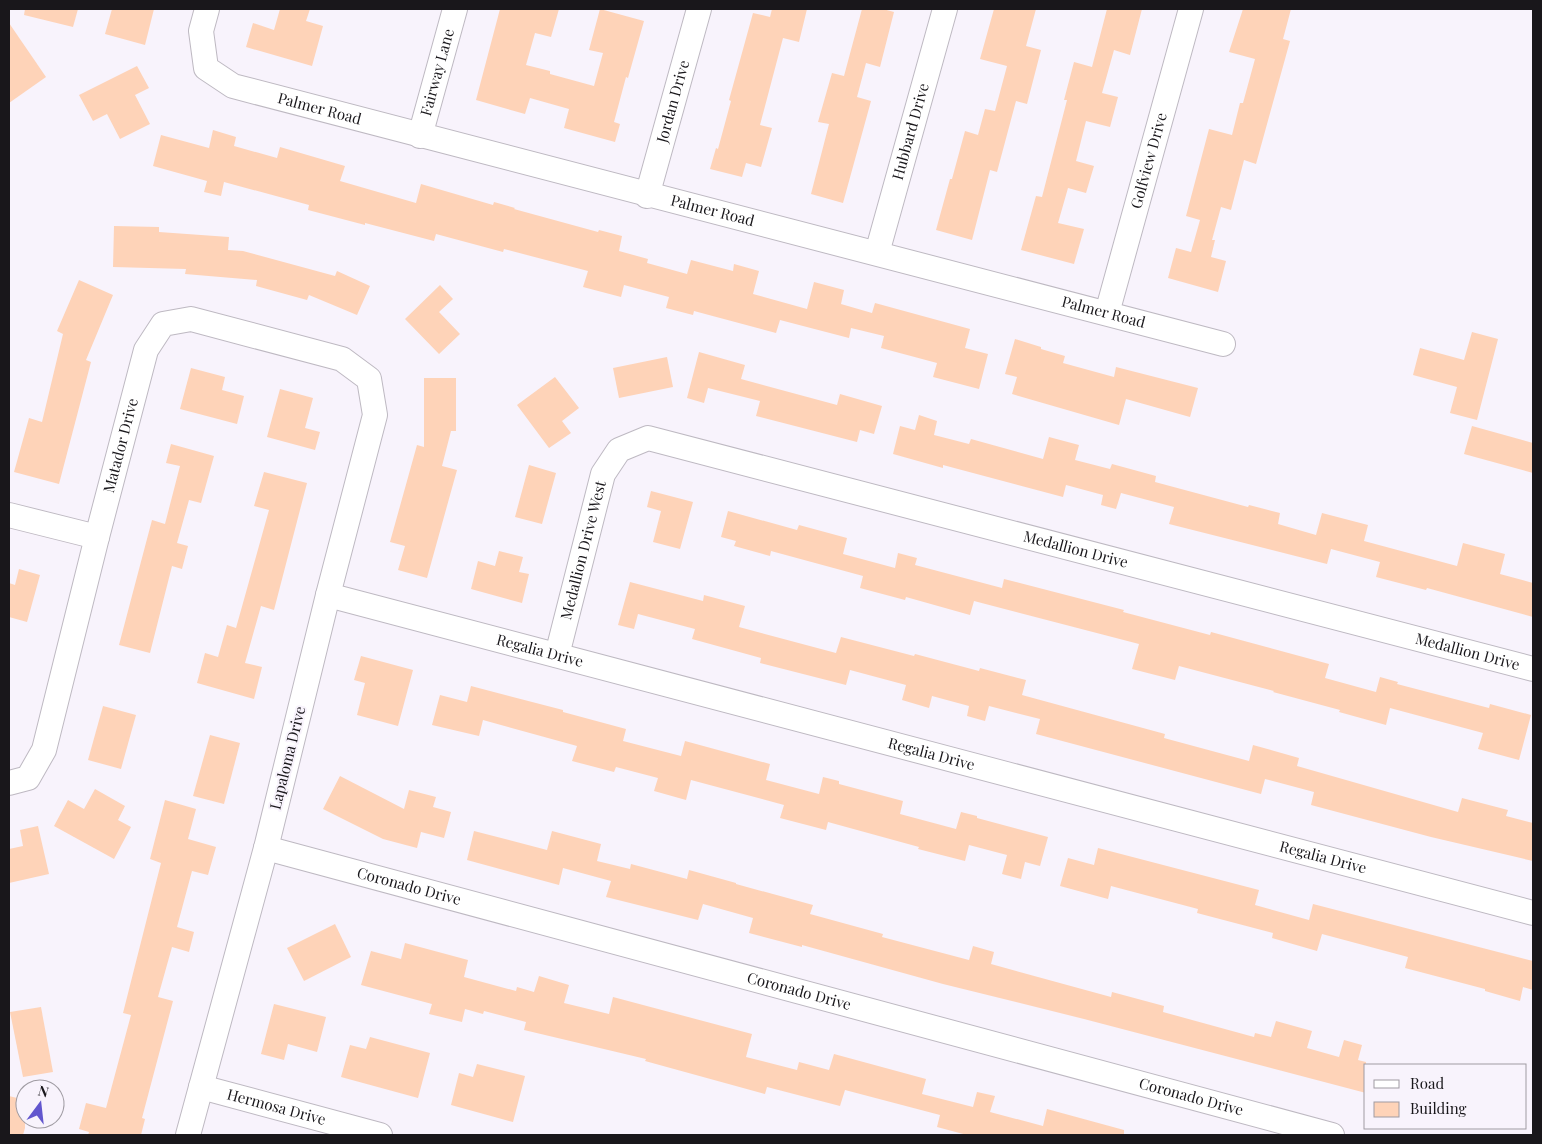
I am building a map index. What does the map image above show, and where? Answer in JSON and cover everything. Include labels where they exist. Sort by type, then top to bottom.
[{"type":"street","name":"Palmer Road","points":[[207,9],[201,31],[206,68],[233,86],[647,196],[877,253],[1223,344]]},
{"type":"street","name":"Fairway Lane","points":[[420,136],[455,9]]},
{"type":"street","name":"Jordan Drive","points":[[647,196],[699,9]]},
{"type":"street","name":"Hubbard Drive","points":[[877,253],[944,9]]},
{"type":"street","name":"Golfview Drive","points":[[1107,313],[1191,9]]},
{"type":"street","name":"Matador Drive","points":[[18,781],[44,750],[146,350],[164,324],[191,319],[342,359],[369,379]]},
{"type":"street","name":"Lapaloma Drive","points":[[188,1135],[266,848],[328,596],[375,416],[369,379]]},
{"type":"street","name":"Medallion Drive","points":[[620,450],[648,438],[1533,670]]},
{"type":"street","name":"Medallion Drive West","points":[[557,655],[603,474],[620,450]]},
{"type":"street","points":[[9,515],[97,537]]},
{"type":"street","name":"Regalia Drive","points":[[328,596],[1533,913]]},
{"type":"street","name":"Coronado Drive","points":[[266,848],[1332,1135]]},
{"type":"street","name":"Hermosa Drive","points":[[200,1087],[380,1135]]},
{"type":"building","points":[[25,9],[78,9],[73,27],[24,15]]},
{"type":"building","points":[[112,9],[154,9],[145,45],[105,34]]},
{"type":"building","points":[[280,9],[310,9],[306,21],[323,26],[312,66],[246,47],[253,23],[274,30]]},
{"type":"building","points":[[500,9],[559,9],[551,37],[535,33],[526,65],[550,71],[550,74],[594,86],[603,53],[589,50],[600,9],[644,21],[614,122],[620,124],[615,142],[564,128],[569,109],[530,98],[525,114],[476,100]]},
{"type":"building","points":[[772,9],[807,9],[799,42],[783,38],[760,125],[772,128],[761,167],[746,163],[742,177],[710,169],[716,148],[718,149],[731,101],[729,100],[753,13],[770,17]]},
{"type":"building","points":[[862,9],[883,9],[894,12],[880,67],[866,63],[857,97],[871,101],[843,203],[811,194],[829,124],[818,122],[832,73],[844,76]]},
{"type":"building","points":[[994,9],[1036,9],[1026,46],[1041,50],[1027,104],[1016,101],[997,172],[990,170],[972,240],[936,230],[965,131],[978,135],[985,109],[995,111],[1007,66],[980,59]]},
{"type":"building","points":[[1107,9],[1142,9],[1130,55],[1114,50],[1102,93],[1118,97],[1110,127],[1086,121],[1076,161],[1094,166],[1086,193],[1068,188],[1058,223],[1084,229],[1074,264],[1021,250],[1036,196],[1042,197],[1067,100],[1064,100],[1074,62],[1092,67]]},
{"type":"building","points":[[1243,9],[1291,9],[1283,39],[1290,41],[1256,164],[1244,160],[1231,210],[1221,207],[1212,240],[1215,240],[1211,257],[1226,261],[1218,292],[1168,278],[1176,248],[1191,252],[1200,220],[1186,216],[1209,129],[1232,135],[1240,103],[1243,103],[1255,59],[1229,52]]},
{"type":"building","points":[[9,23],[46,77],[9,103]]},
{"type":"building","points":[[137,66],[149,88],[135,95],[150,124],[120,139],[107,114],[93,121],[79,95]]},
{"type":"building","points":[[213,130],[236,137],[234,146],[277,158],[280,147],[345,166],[340,181],[416,203],[421,184],[493,205],[494,202],[598,232],[599,230],[622,236],[619,251],[648,259],[647,263],[687,274],[691,260],[733,271],[734,264],[759,271],[753,294],[807,309],[814,282],[844,290],[841,304],[872,313],[875,303],[970,329],[965,348],[988,354],[979,389],[933,377],[937,363],[881,348],[884,336],[851,328],[849,338],[780,320],[776,333],[694,311],[693,315],[666,308],[669,297],[624,285],[621,297],[583,287],[588,271],[504,249],[503,252],[436,234],[434,241],[365,223],[365,225],[308,210],[309,205],[224,182],[221,196],[204,192],[207,181],[153,166],[161,135],[209,148]]},
{"type":"building","points":[[114,226],[159,227],[159,232],[229,237],[228,250],[243,251],[335,276],[337,271],[370,286],[357,315],[309,295],[307,300],[256,286],[257,280],[185,274],[186,269],[113,267]]},
{"type":"building","points":[[79,280],[113,295],[86,360],[91,362],[59,484],[14,472],[29,418],[42,422],[63,334],[57,331]]},
{"type":"building","points":[[440,285],[453,299],[439,312],[460,334],[439,354],[405,319]]},
{"type":"building","points":[[1472,332],[1498,339],[1477,420],[1450,413],[1457,387],[1413,375],[1420,348],[1464,360]]},
{"type":"building","points":[[1015,339],[1065,356],[1063,363],[1114,377],[1116,367],[1198,388],[1190,417],[1126,399],[1119,425],[1012,394],[1017,377],[1005,374]]},
{"type":"building","points":[[699,352],[745,365],[741,379],[837,405],[840,394],[882,406],[874,434],[860,430],[857,442],[756,416],[760,401],[708,388],[704,403],[687,398]]},
{"type":"building","points":[[667,357],[673,387],[619,398],[613,368]]},
{"type":"building","points":[[191,368],[225,377],[222,390],[244,396],[237,424],[180,409]]},
{"type":"building","points":[[555,377],[579,408],[562,421],[571,433],[549,448],[517,405]]},
{"type":"building","points":[[424,378],[456,378],[456,431],[451,431],[442,466],[457,470],[427,578],[398,570],[405,546],[390,542],[417,445],[424,447]]},
{"type":"building","points":[[280,389],[313,398],[305,428],[320,432],[315,450],[267,437]]},
{"type":"building","points":[[919,415],[937,421],[934,435],[969,444],[971,439],[1043,459],[1049,437],[1079,445],[1075,460],[1110,469],[1112,464],[1156,476],[1155,482],[1248,507],[1249,505],[1280,513],[1278,524],[1316,535],[1322,513],[1368,525],[1364,541],[1457,566],[1463,543],[1505,554],[1500,574],[1533,583],[1533,617],[1427,588],[1426,590],[1376,577],[1380,562],[1331,549],[1327,564],[1169,524],[1174,507],[1121,493],[1116,509],[1101,505],[1103,495],[1066,485],[1063,497],[943,465],[943,468],[893,454],[900,426],[915,430]]},
{"type":"building","points":[[1472,426],[1533,443],[1533,473],[1464,454]]},
{"type":"building","points":[[171,444],[214,456],[201,503],[189,500],[177,543],[188,546],[182,569],[172,566],[150,653],[119,645],[152,520],[165,524],[180,466],[166,463]]},
{"type":"building","points":[[529,465],[556,473],[542,524],[515,517]]},
{"type":"building","points":[[264,472],[307,483],[274,610],[261,606],[245,663],[262,667],[254,699],[197,683],[205,653],[218,657],[227,625],[236,628],[269,510],[254,506]]},
{"type":"building","points":[[651,491],[693,502],[680,549],[653,542],[661,511],[647,507]]},
{"type":"building","points":[[728,511],[797,530],[799,525],[847,538],[843,554],[895,568],[898,553],[917,558],[915,565],[1002,588],[1004,579],[1124,610],[1123,612],[1210,635],[1211,632],[1329,664],[1325,678],[1376,692],[1380,677],[1398,682],[1397,684],[1489,708],[1490,704],[1531,715],[1519,760],[1478,749],[1483,733],[1390,708],[1386,725],[1274,691],[1179,666],[1175,680],[1132,669],[1139,644],[974,601],[970,615],[906,597],[905,600],[860,588],[863,576],[771,551],[770,556],[734,546],[736,541],[721,537]]},
{"type":"building","points":[[499,551],[523,557],[519,572],[529,574],[522,603],[471,589],[478,561],[495,566]]},
{"type":"building","points":[[19,569],[40,575],[27,622],[9,617],[9,583],[15,585]]},
{"type":"building","points":[[630,582],[703,601],[704,595],[745,606],[739,627],[836,653],[841,637],[914,656],[915,654],[979,671],[980,668],[1026,680],[1022,695],[1165,734],[1164,738],[1249,761],[1253,745],[1299,758],[1297,766],[1458,812],[1462,798],[1508,810],[1506,816],[1533,823],[1533,861],[1431,837],[1311,805],[1314,792],[1265,779],[1261,794],[1036,734],[1040,719],[989,706],[985,721],[967,716],[969,706],[932,696],[929,708],[902,700],[906,685],[850,670],[846,685],[760,663],[761,658],[692,639],[695,629],[638,614],[634,629],[618,625]]},
{"type":"building","points":[[361,656],[413,670],[398,726],[357,715],[365,683],[354,680]]},
{"type":"building","points":[[471,686],[626,729],[623,741],[681,756],[685,741],[770,764],[766,780],[819,794],[823,777],[839,781],[839,784],[903,801],[900,814],[956,829],[961,812],[1048,837],[1040,866],[1025,862],[1021,879],[1002,874],[1007,855],[969,845],[965,861],[828,822],[826,830],[780,818],[784,805],[691,780],[686,800],[654,791],[658,778],[616,767],[614,772],[572,761],[577,746],[483,720],[479,736],[432,725],[440,695],[467,702]]},
{"type":"building","points":[[103,706],[136,715],[121,769],[88,760]]},
{"type":"building","points":[[210,735],[240,743],[224,804],[193,796]]},
{"type":"building","points":[[340,776],[404,809],[409,790],[436,797],[433,807],[451,812],[444,838],[421,832],[417,848],[383,839],[323,809]]},
{"type":"building","points":[[95,789],[125,806],[118,820],[131,827],[114,859],[54,826],[68,800],[84,809]]},
{"type":"building","points":[[165,800],[196,809],[188,839],[216,847],[208,875],[192,871],[177,927],[194,932],[189,952],[172,947],[158,997],[173,1001],[142,1118],[145,1119],[141,1135],[88,1135],[89,1132],[79,1129],[86,1103],[106,1108],[131,1015],[123,1013],[161,863],[150,859]]},
{"type":"building","points":[[38,826],[49,874],[9,883],[9,849],[23,846],[20,830]]},
{"type":"building","points":[[474,831],[547,850],[552,831],[601,844],[597,861],[630,869],[631,864],[687,879],[689,870],[813,905],[810,914],[883,934],[882,937],[969,960],[973,946],[994,952],[991,964],[1111,997],[1112,992],[1164,1006],[1163,1012],[1254,1037],[1255,1033],[1271,1037],[1276,1021],[1312,1031],[1307,1048],[1339,1057],[1344,1040],[1362,1045],[1358,1060],[1366,1062],[1364,1064],[1364,1092],[943,984],[802,945],[802,947],[749,933],[753,918],[703,904],[698,920],[606,897],[611,881],[563,868],[559,885],[467,860]]},
{"type":"building","points":[[1098,848],[1259,890],[1255,905],[1309,920],[1313,904],[1533,961],[1533,990],[1523,987],[1520,1001],[1485,991],[1485,989],[1405,968],[1408,957],[1322,934],[1317,951],[1272,938],[1273,933],[1197,913],[1198,909],[1111,886],[1108,899],[1060,886],[1068,858],[1094,865]]},
{"type":"building","points":[[335,924],[351,957],[304,981],[287,948]]},
{"type":"building","points":[[405,943],[468,960],[464,977],[516,991],[517,987],[534,992],[539,976],[569,985],[564,1003],[609,1014],[613,997],[752,1034],[746,1057],[797,1070],[799,1062],[829,1070],[834,1054],[926,1079],[922,1094],[973,1107],[977,1092],[995,1096],[990,1112],[1043,1126],[1047,1109],[1124,1130],[1124,1135],[967,1135],[937,1127],[940,1115],[845,1090],[840,1106],[767,1087],[765,1094],[645,1061],[646,1059],[524,1030],[526,1022],[484,1011],[483,1014],[465,1009],[462,1022],[429,1014],[432,1004],[361,985],[371,951],[401,959]]},
{"type":"building","points":[[274,1004],[326,1017],[317,1052],[288,1044],[284,1060],[261,1054]]},
{"type":"building","points":[[41,1007],[53,1072],[23,1077],[10,1012]]},
{"type":"building","points":[[370,1037],[430,1053],[418,1098],[341,1077],[350,1045],[366,1049]]},
{"type":"building","points":[[477,1064],[525,1076],[513,1122],[451,1105],[459,1073],[473,1077]]},
{"type":"building","points":[[9,1096],[15,1098],[15,1129],[25,1129],[23,1135],[9,1135]]}]
